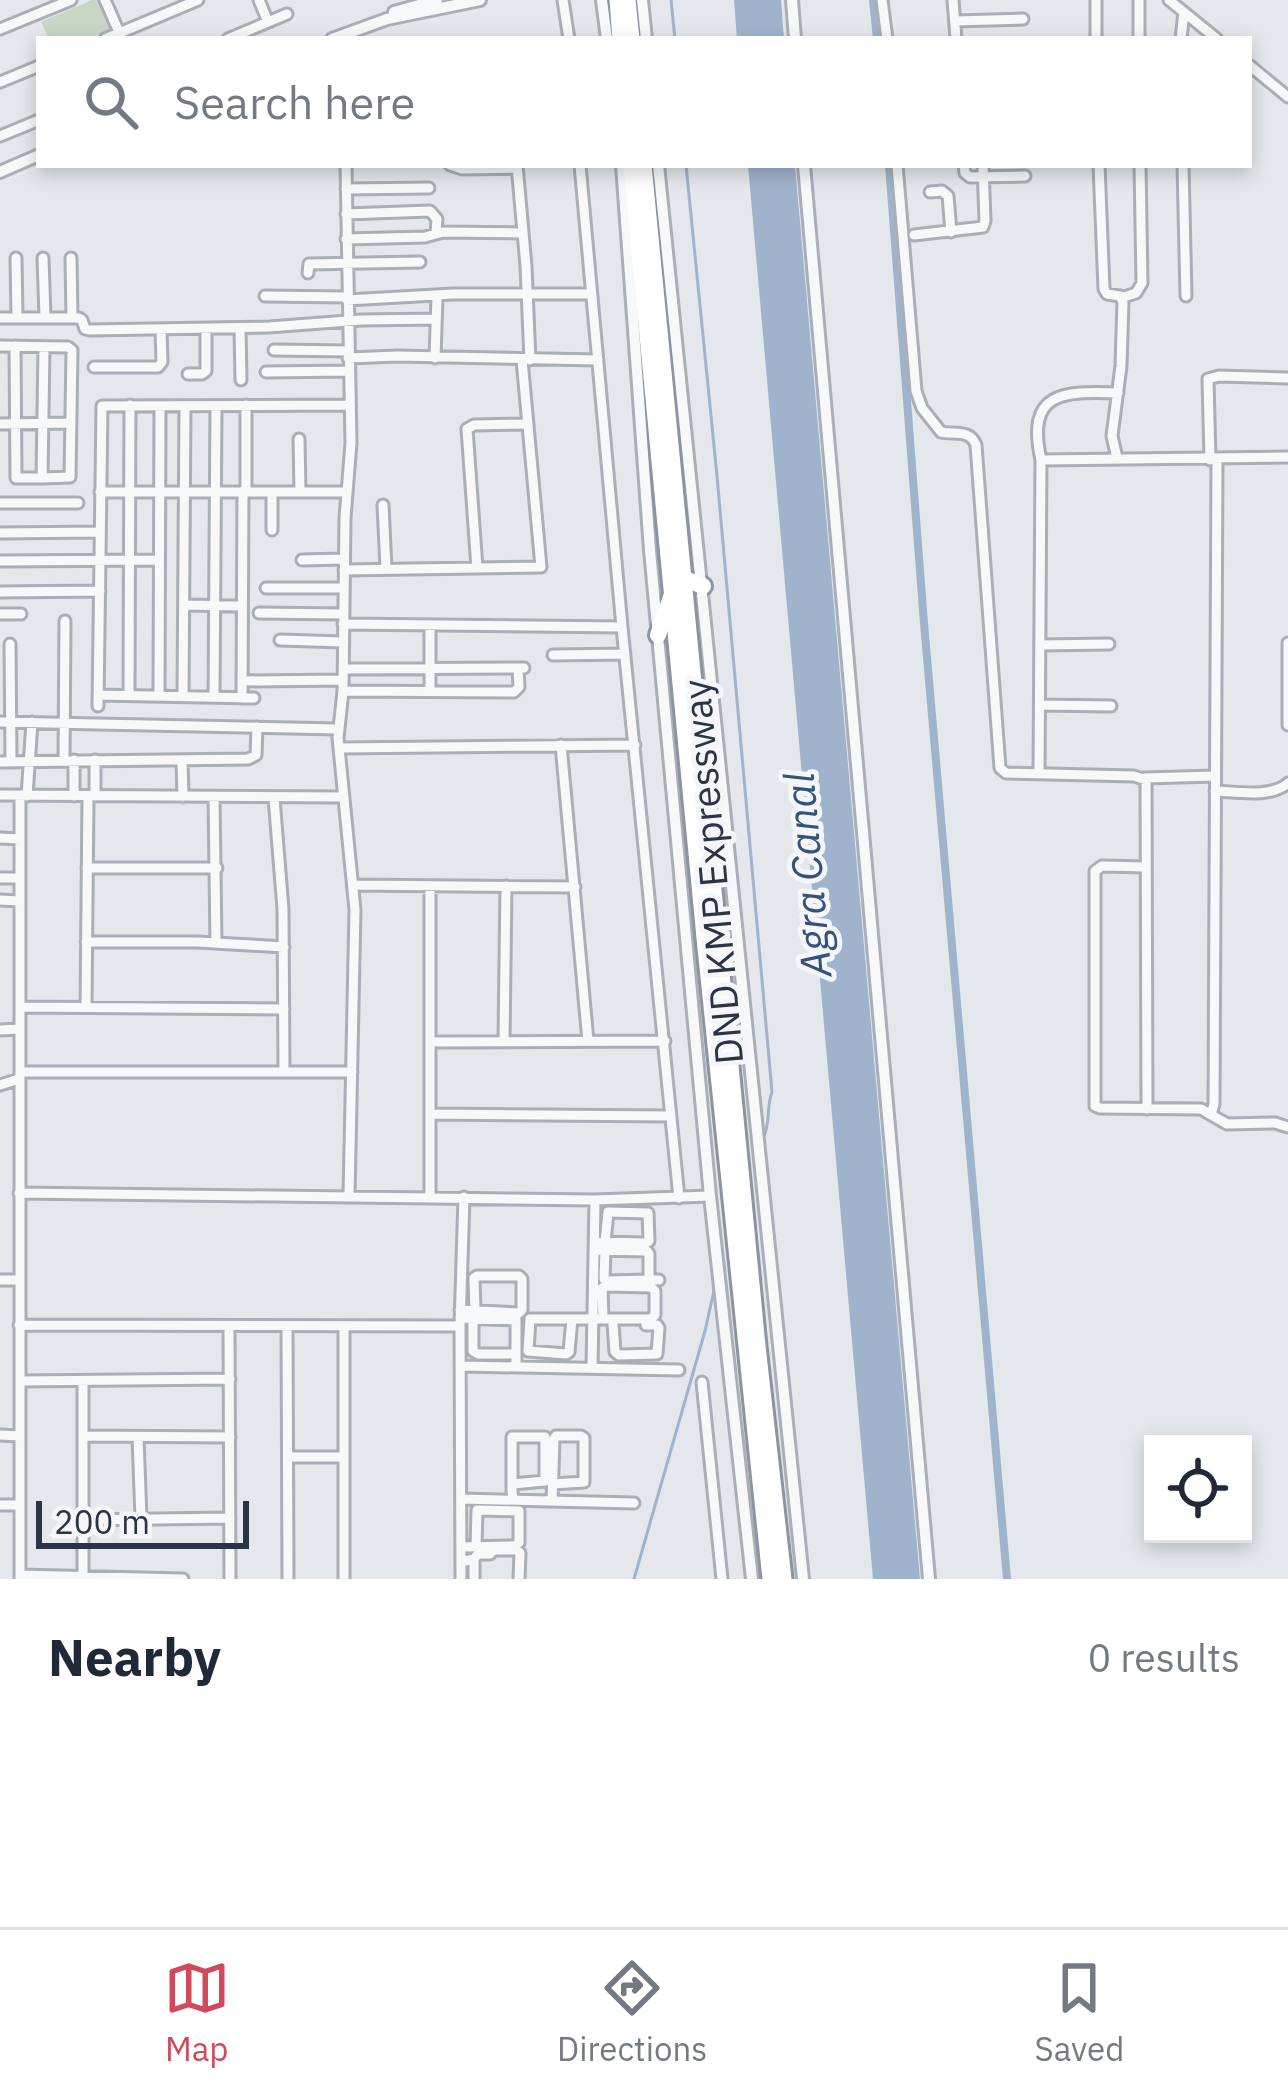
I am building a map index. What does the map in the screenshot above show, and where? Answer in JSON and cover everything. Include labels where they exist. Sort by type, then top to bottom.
[{"type":"highway","points":[[616,0],[620,36]]},
{"type":"highway","points":[[628,0],[632,36]]},
{"type":"highway","name":"DND KMP Expressway","points":[[627,168],[770,1579]]},
{"type":"highway","name":"DND KMP Expressway","points":[[644,168],[694,582],[758,1346],[784,1579]]},
{"type":"highway","points":[[658,635],[671,597]]},
{"type":"street","points":[[0,28],[71,0]]},
{"type":"street","points":[[105,0],[120,36],[198,0]]},
{"type":"street","points":[[259,0],[268,22]]},
{"type":"street","points":[[326,36],[437,0]]},
{"type":"street","points":[[348,36],[387,19],[480,0]]},
{"type":"street","points":[[602,0],[607,36]]},
{"type":"street","points":[[642,0],[646,36]]},
{"type":"street","points":[[792,0],[795,36]]},
{"type":"street","points":[[882,0],[887,36]]},
{"type":"street","points":[[953,0],[956,36]]},
{"type":"street","points":[[1096,0],[1096,36]]},
{"type":"street","points":[[1139,0],[1139,36]]},
{"type":"street","points":[[1169,0],[1213,36]]},
{"type":"street","points":[[566,4],[569,36]]},
{"type":"street","points":[[1181,36],[1184,12]]},
{"type":"street","points":[[235,36],[287,14]]},
{"type":"street","points":[[955,20],[1022,19]]},
{"type":"street","points":[[0,82],[36,67]]},
{"type":"street","points":[[1252,67],[1288,97]]},
{"type":"street","points":[[0,136],[36,121]]},
{"type":"street","points":[[0,169],[36,154]]},
{"type":"street","points":[[346,168],[351,455],[338,729],[356,930],[349,1196]]},
{"type":"street","points":[[302,560],[386,568],[537,569],[542,565],[528,424],[527,294],[517,168]]},
{"type":"street","points":[[580,168],[680,1198]]},
{"type":"street","points":[[627,168],[658,635],[710,1196],[752,1579]]},
{"type":"street","points":[[658,168],[694,582],[803,1579]]},
{"type":"street","points":[[804,168],[929,1579]]},
{"type":"street","points":[[897,168],[916,391],[940,433],[965,434],[976,446],[1000,768],[1144,778],[1215,776]]},
{"type":"street","points":[[1099,168],[1104,289],[1121,298],[1139,291],[1142,283],[1140,168]]},
{"type":"street","points":[[1183,168],[1186,296]]},
{"type":"street","points":[[914,235],[976,230],[984,225],[983,171],[1024,176]]},
{"type":"street","points":[[346,189],[429,188]]},
{"type":"street","points":[[930,192],[948,196],[951,232]]},
{"type":"street","points":[[346,214],[430,212],[437,219],[436,233]]},
{"type":"street","points":[[346,239],[523,233]]},
{"type":"street","points":[[16,258],[17,317]]},
{"type":"street","points":[[44,258],[45,317]]},
{"type":"street","points":[[71,259],[72,318]]},
{"type":"street","points":[[308,273],[309,264],[419,262]]},
{"type":"street","points":[[265,296],[347,299],[591,293]]},
{"type":"street","points":[[435,358],[437,297]]},
{"type":"street","points":[[1117,458],[1112,436],[1121,366],[1121,298]]},
{"type":"street","points":[[0,318],[81,319],[90,330],[436,320]]},
{"type":"street","points":[[188,374],[206,371],[206,328]]},
{"type":"street","points":[[240,328],[241,380]]},
{"type":"street","points":[[94,367],[158,367],[161,329]]},
{"type":"street","points":[[0,346],[15,346],[44,347],[68,347],[73,353],[70,477],[15,478],[15,346]]},
{"type":"street","points":[[42,478],[44,347]]},
{"type":"street","points":[[274,350],[348,360]]},
{"type":"street","points":[[266,372],[348,360],[598,360]]},
{"type":"street","points":[[1211,1114],[1215,776],[1208,379],[1288,378]]},
{"type":"street","points":[[1039,773],[1039,412],[1046,404],[1078,392],[1118,393]]},
{"type":"street","points":[[246,405],[241,606],[242,681],[248,698],[129,695],[98,701],[100,409],[105,405],[216,406],[246,405],[349,405]]},
{"type":"street","points":[[129,695],[130,405]]},
{"type":"street","points":[[159,696],[160,406]]},
{"type":"street","points":[[183,696],[185,406]]},
{"type":"street","points":[[214,697],[216,406]]},
{"type":"street","points":[[0,424],[71,423]]},
{"type":"street","points":[[477,568],[467,429],[528,424]]},
{"type":"street","points":[[299,440],[300,492]]},
{"type":"street","points":[[1041,460],[1288,457]]},
{"type":"street","points":[[272,491],[272,530]]},
{"type":"street","points":[[100,492],[347,492]]},
{"type":"street","points":[[0,503],[78,503]]},
{"type":"street","points":[[383,506],[386,568]]},
{"type":"street","points":[[0,533],[98,532]]},
{"type":"street","points":[[0,561],[159,560]]},
{"type":"street","points":[[266,588],[344,588]]},
{"type":"street","points":[[0,592],[100,591]]},
{"type":"street","points":[[184,605],[241,606]]},
{"type":"street","points":[[0,614],[20,614]]},
{"type":"street","points":[[259,614],[430,625],[622,627]]},
{"type":"street","points":[[296,614],[296,641]]},
{"type":"street","points":[[65,621],[64,724],[74,796]]},
{"type":"street","points":[[430,625],[430,692]]},
{"type":"street","points":[[280,640],[343,642]]},
{"type":"street","points":[[1288,643],[1288,725]]},
{"type":"street","points":[[10,644],[6,761],[254,758],[257,727]]},
{"type":"street","points":[[1040,645],[1109,644]]},
{"type":"street","points":[[553,655],[625,654]]},
{"type":"street","points":[[242,681],[343,680],[430,669],[521,668],[514,692],[430,692],[343,680]]},
{"type":"street","points":[[1040,705],[1111,706]]},
{"type":"street","points":[[5,722],[338,729]]},
{"type":"street","points":[[32,722],[19,901],[20,1577],[183,1579]]},
{"type":"street","points":[[561,745],[588,1041]]},
{"type":"street","points":[[339,748],[635,745]]},
{"type":"street","points":[[86,1007],[87,868],[95,760]]},
{"type":"street","points":[[182,760],[183,797]]},
{"type":"street","points":[[1144,778],[1147,1109]]},
{"type":"street","points":[[1215,791],[1277,791],[1288,783]]},
{"type":"street","points":[[0,795],[343,797]]},
{"type":"street","points":[[274,797],[284,947],[284,1071]]},
{"type":"street","points":[[214,798],[216,944]]},
{"type":"street","points":[[0,838],[20,839]]},
{"type":"street","points":[[1146,867],[1102,866],[1095,871],[1093,1100],[1100,1108],[1202,1109],[1227,1124],[1288,1127]]},
{"type":"street","points":[[87,868],[217,868]]},
{"type":"street","points":[[0,878],[20,878]]},
{"type":"street","points":[[353,885],[575,887]]},
{"type":"street","points":[[504,1040],[506,886]]},
{"type":"street","points":[[430,887],[430,1198]]},
{"type":"street","points":[[0,900],[19,901]]},
{"type":"street","points":[[86,942],[284,947]]},
{"type":"street","points":[[20,1007],[284,1009]]},
{"type":"street","points":[[0,1030],[20,1029]]},
{"type":"street","points":[[431,1042],[665,1041]]},
{"type":"street","points":[[0,1085],[20,1076],[352,1072]]},
{"type":"street","points":[[430,1114],[671,1116]]},
{"type":"street","points":[[19,1193],[595,1200],[710,1196]]},
{"type":"street","points":[[461,1579],[464,1197]]},
{"type":"street","points":[[595,1200],[600,1246],[604,1279],[654,1280],[647,1251],[600,1246]]},
{"type":"street","points":[[572,1319],[569,1352],[528,1351],[530,1319],[572,1319],[600,1322],[657,1325],[660,1350],[657,1354],[619,1355],[600,1322],[600,1246],[608,1212],[648,1214],[650,1241],[600,1246]]},
{"type":"street","points":[[20,1325],[344,1326],[474,1315],[519,1313],[519,1276],[474,1278],[474,1315],[473,1351],[516,1354]]},
{"type":"street","points":[[0,1280],[19,1280]]},
{"type":"street","points":[[592,1368],[602,1288],[651,1287],[655,1291],[656,1315],[651,1319],[600,1322]]},
{"type":"street","points":[[474,1315],[516,1320],[516,1366]]},
{"type":"street","points":[[229,1326],[230,1579]]},
{"type":"street","points":[[286,1326],[288,1579]]},
{"type":"street","points":[[344,1326],[344,1579]]},
{"type":"street","points":[[461,1366],[679,1370]]},
{"type":"street","points":[[20,1381],[230,1379]]},
{"type":"street","points":[[83,1381],[83,1577]]},
{"type":"street","points":[[702,1382],[722,1579]]},
{"type":"street","points":[[0,1435],[20,1436]]},
{"type":"street","points":[[83,1436],[230,1437]]},
{"type":"street","points":[[138,1436],[141,1519]]},
{"type":"street","points":[[552,1484],[584,1482],[581,1436],[554,1438],[552,1484],[552,1501]]},
{"type":"street","points":[[512,1484],[543,1484],[545,1437],[512,1437],[512,1484],[513,1500]]},
{"type":"street","points":[[289,1457],[344,1456]]},
{"type":"street","points":[[461,1499],[634,1503]]},
{"type":"street","points":[[0,1505],[20,1505]]},
{"type":"street","points":[[461,1546],[476,1547],[517,1545],[519,1511],[477,1510],[476,1547]]},
{"type":"street","points":[[82,1520],[230,1518]]},
{"type":"street","points":[[461,1562],[493,1550],[517,1550],[519,1579]]},
{"type":"street","points":[[474,1559],[474,1579]]},
{"type":"green space","points":[[99,0],[111,29],[95,36],[48,36],[41,22]]},
{"type":"water","points":[[734,0],[781,0],[784,36],[737,36]]},
{"type":"water","points":[[748,168],[795,168],[920,1579],[873,1579]]},
{"type":"waterway","points":[[671,0],[675,36]]},
{"type":"waterway","points":[[873,0],[877,36]]},
{"type":"waterway","points":[[686,168],[772,1092],[763,1138]]},
{"type":"waterway","points":[[889,168],[1007,1579]]},
{"type":"waterway","points":[[634,1579],[715,1286]]},
{"type":"water label","name":"Agra Canal","points":[[807,875]]}]
